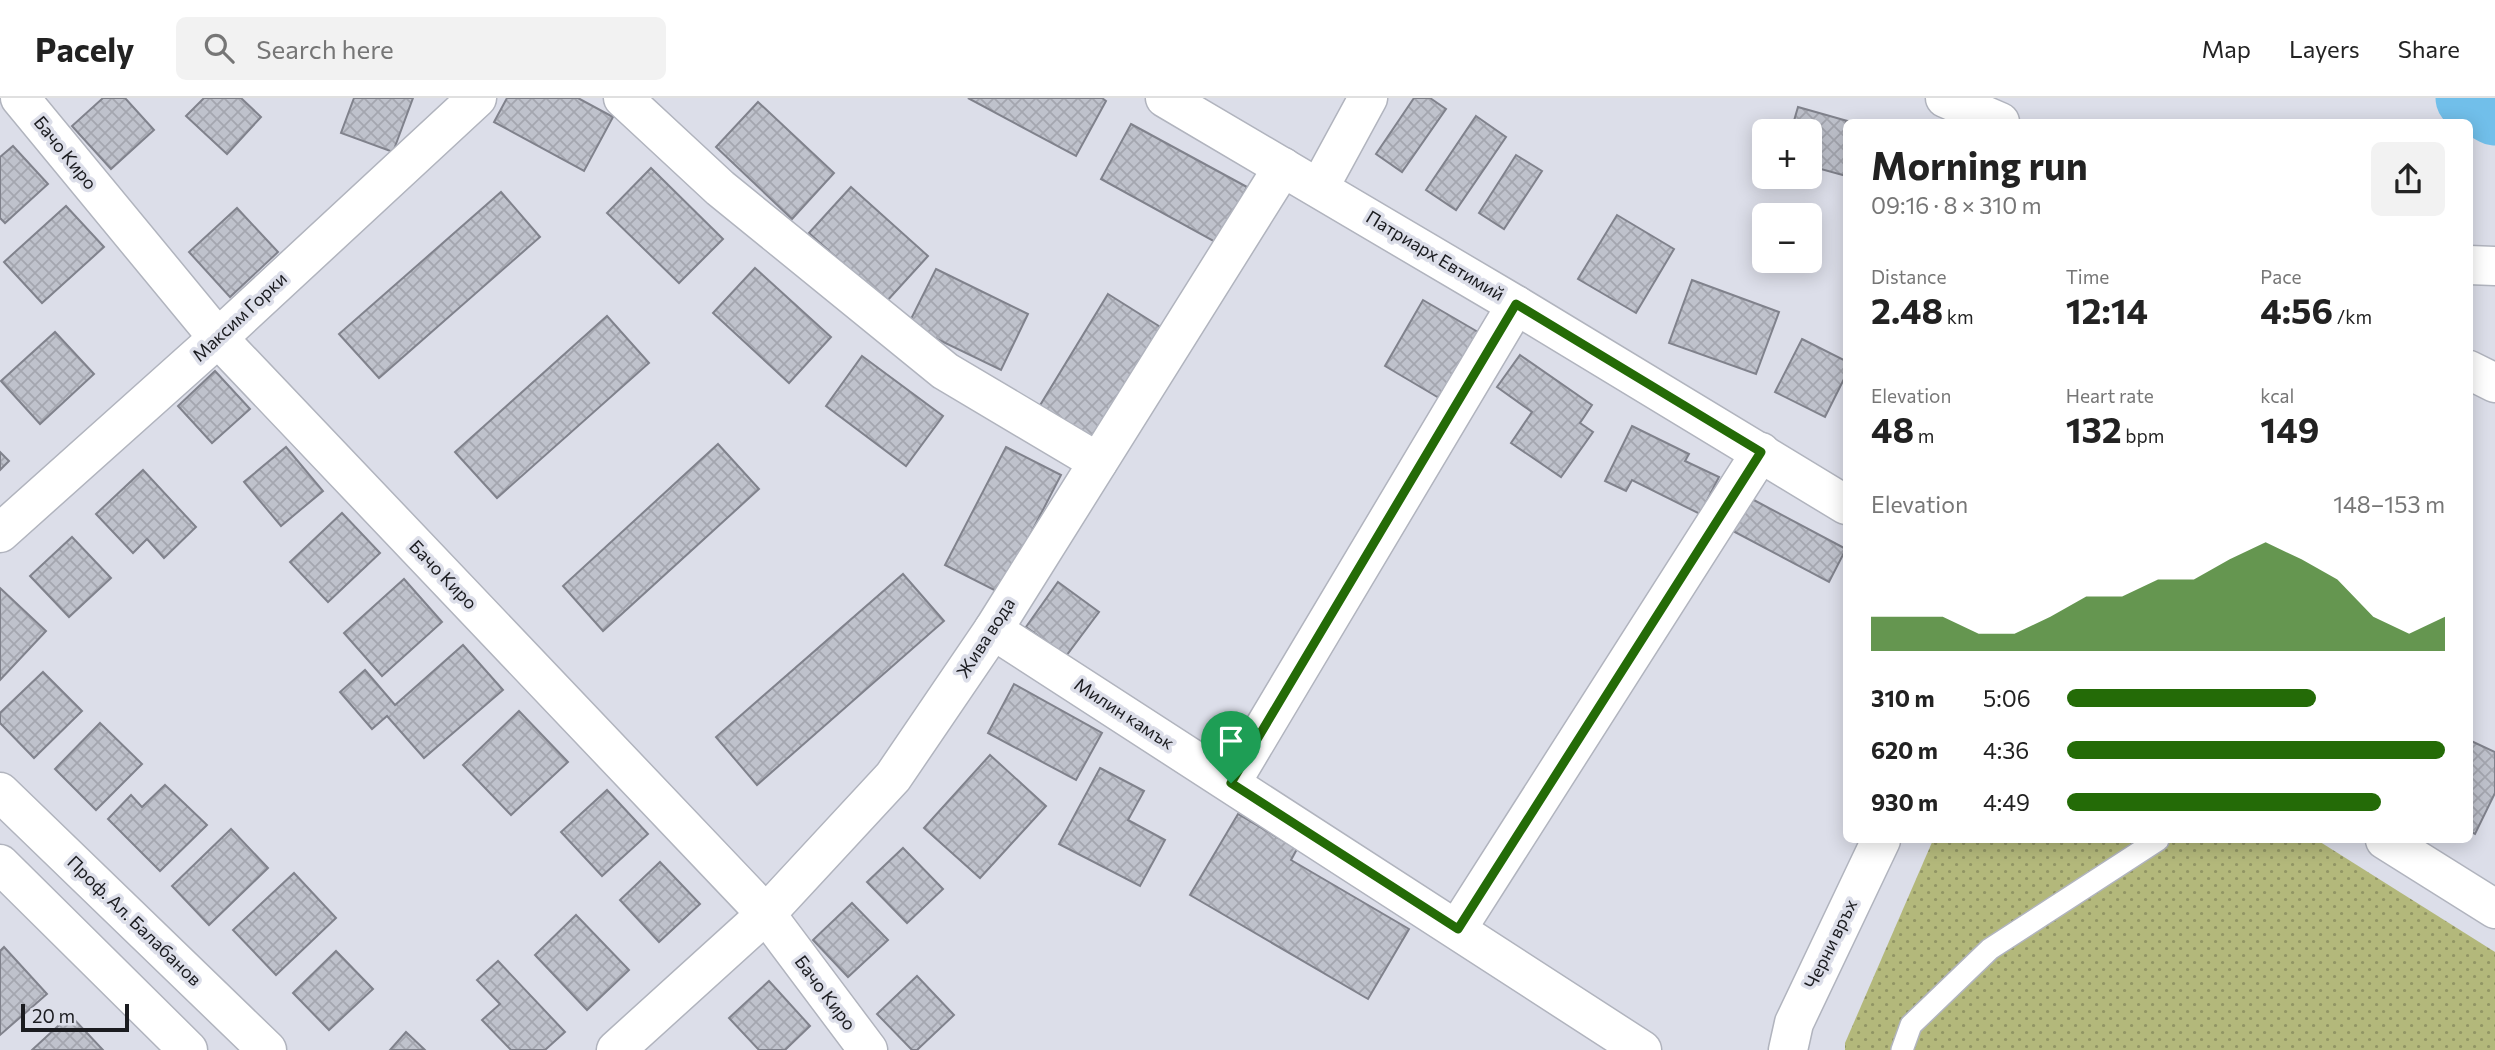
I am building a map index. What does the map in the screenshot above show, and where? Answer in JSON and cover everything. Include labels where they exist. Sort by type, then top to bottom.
[{"type":"street","name":"Бачо Киро","points":[[20,98],[218,338],[766,914],[868,1050]]},
{"type":"street","name":"Максим Горки","points":[[0,533],[218,338],[477,98]]},
{"type":"street","points":[[623,98],[720,188],[945,371],[1098,462]]},
{"type":"street","name":"Патриарх Евтимий","points":[[1165,98],[1516,304],[1843,503]]},
{"type":"street","points":[[1318,188],[1368,98]]},
{"type":"street","points":[[1945,98],[1993,119]]},
{"type":"street","name":"Жива вода","points":[[616,1050],[766,914],[893,777],[993,630],[1283,167]]},
{"type":"street","points":[[2473,265],[2495,266]]},
{"type":"street","points":[[1231,783],[1516,304]]},
{"type":"street","points":[[2473,372],[2495,383]]},
{"type":"street","points":[[1458,929],[1761,452]]},
{"type":"street","name":"Милин камък","points":[[993,630],[1642,1050]]},
{"type":"street","name":"Проф. Ал. Балабанов","points":[[0,792],[267,1050]]},
{"type":"street","name":"Черни връх","points":[[1788,1050],[1794,1023],[1880,843]]},
{"type":"street","points":[[2390,843],[2495,909]]},
{"type":"street","points":[[0,863],[188,1050]]},
{"type":"lane","points":[[1902,1050],[1911,1025],[1990,949],[2153,843]]},
{"type":"green space","points":[[1932,843],[2322,843],[2495,952],[2495,1050],[1845,1050],[1845,1043]]},
{"type":"building","points":[[103,98],[125,98],[154,130],[111,169],[72,126]]},
{"type":"building","points":[[204,98],[241,98],[261,117],[227,154],[186,116]]},
{"type":"building","points":[[354,98],[413,98],[393,152],[341,133]]},
{"type":"building","points":[[507,98],[578,98],[613,117],[584,171],[494,122]]},
{"type":"building","points":[[968,98],[1102,98],[1106,101],[1076,156]]},
{"type":"building","points":[[1414,98],[1430,98],[1446,109],[1402,172],[1376,154]]},
{"type":"building","points":[[758,102],[834,173],[792,219],[716,147]]},
{"type":"building","points":[[1798,107],[1843,120],[1843,175],[1822,169],[1822,119],[1794,119]]},
{"type":"building","points":[[1476,116],[1506,137],[1456,210],[1426,190]]},
{"type":"building","points":[[1131,124],[1247,187],[1217,243],[1101,179]]},
{"type":"building","points":[[13,146],[48,184],[5,223],[0,218],[0,157]]},
{"type":"building","points":[[1516,155],[1542,171],[1504,229],[1479,213]]},
{"type":"building","points":[[651,168],[723,239],[679,283],[607,213]]},
{"type":"building","points":[[851,187],[928,256],[886,302],[809,233]]},
{"type":"building","points":[[501,192],[540,237],[379,378],[339,334]]},
{"type":"building","points":[[66,206],[104,247],[42,303],[4,262]]},
{"type":"building","points":[[237,208],[278,252],[230,297],[189,252]]},
{"type":"building","points":[[1617,215],[1674,249],[1636,313],[1578,279]]},
{"type":"building","points":[[755,268],[831,337],[789,383],[713,313]]},
{"type":"building","points":[[936,269],[1028,314],[1001,370],[908,325]]},
{"type":"building","points":[[1692,280],[1779,312],[1756,374],[1669,343]]},
{"type":"building","points":[[1108,294],[1162,328],[1093,440],[1039,407]]},
{"type":"building","points":[[1423,300],[1478,332],[1439,398],[1385,366]]},
{"type":"building","points":[[607,316],[649,363],[497,498],[455,452]]},
{"type":"building","points":[[55,332],[94,374],[40,424],[1,381]]},
{"type":"building","points":[[1802,339],[1843,360],[1843,381],[1825,417],[1775,392]]},
{"type":"building","points":[[1520,355],[1592,405],[1580,423],[1593,432],[1561,477],[1511,443],[1532,412],[1497,387]]},
{"type":"building","points":[[862,356],[943,416],[906,466],[826,406]]},
{"type":"building","points":[[215,371],[250,409],[212,443],[178,406]]},
{"type":"building","points":[[1632,426],[1689,454],[1685,461],[1719,477],[1700,514],[1632,480],[1626,491],[1605,481]]},
{"type":"building","points":[[718,444],[759,489],[603,631],[563,586]]},
{"type":"building","points":[[286,447],[323,491],[281,526],[244,482]]},
{"type":"building","points":[[1006,447],[1061,475],[1000,593],[945,565]]},
{"type":"building","points":[[0,452],[9,461],[0,470]]},
{"type":"building","points":[[143,470],[196,527],[164,558],[147,539],[133,553],[96,514]]},
{"type":"building","points":[[1750,498],[1843,547],[1843,555],[1829,582],[1733,531]]},
{"type":"building","points":[[342,513],[380,553],[328,602],[290,562]]},
{"type":"building","points":[[72,537],[111,578],[69,617],[30,576]]},
{"type":"building","points":[[903,574],[944,621],[757,785],[716,737]]},
{"type":"building","points":[[404,579],[442,622],[382,676],[344,633]]},
{"type":"building","points":[[1058,582],[1099,612],[1066,656],[1026,627]]},
{"type":"building","points":[[0,588],[46,631],[0,680]]},
{"type":"building","points":[[463,645],[503,690],[424,758],[387,716],[372,729],[340,692],[365,670],[395,705]]},
{"type":"building","points":[[43,672],[82,711],[34,758],[0,723],[0,713]]},
{"type":"building","points":[[1014,684],[1102,733],[1076,780],[988,733]]},
{"type":"building","points":[[519,711],[568,762],[511,815],[463,765]]},
{"type":"building","points":[[100,723],[142,764],[96,810],[55,769]]},
{"type":"building","points":[[2473,742],[2495,752],[2495,793],[2475,834]]},
{"type":"building","points":[[990,755],[1046,806],[980,878],[924,828]]},
{"type":"building","points":[[1100,768],[1144,791],[1128,820],[1165,840],[1140,886],[1059,844]]},
{"type":"building","points":[[165,785],[207,825],[160,871],[108,819],[131,795],[142,807]]},
{"type":"building","points":[[607,790],[648,834],[602,876],[561,832]]},
{"type":"building","points":[[1238,814],[1297,849],[1291,860],[1409,929],[1368,999],[1190,895]]},
{"type":"building","points":[[231,829],[268,868],[209,925],[172,886]]},
{"type":"building","points":[[903,848],[943,889],[907,923],[867,882]]},
{"type":"building","points":[[660,862],[700,904],[659,942],[620,900]]},
{"type":"building","points":[[294,873],[336,918],[276,975],[233,930]]},
{"type":"building","points":[[852,903],[888,940],[848,977],[813,940]]},
{"type":"building","points":[[576,915],[629,970],[587,1010],[535,955]]},
{"type":"building","points":[[4,947],[47,994],[0,1035],[0,951]]},
{"type":"building","points":[[336,951],[373,989],[329,1030],[293,993]]},
{"type":"building","points":[[498,961],[565,1032],[545,1050],[511,1050],[482,1020],[500,1004],[477,980]]},
{"type":"building","points":[[917,976],[954,1015],[917,1050],[912,1050],[877,1014]]},
{"type":"building","points":[[769,981],[810,1026],[785,1050],[759,1050],[729,1018]]},
{"type":"building","points":[[70,1015],[103,1050],[32,1050]]},
{"type":"building","points":[[406,1032],[425,1050],[390,1050]]},
{"type":"waterway","points":[[2468,98],[2495,113]]},
{"type":"route","points":[[1516,304],[1761,452],[1458,929],[1231,783],[1516,304]]}]
